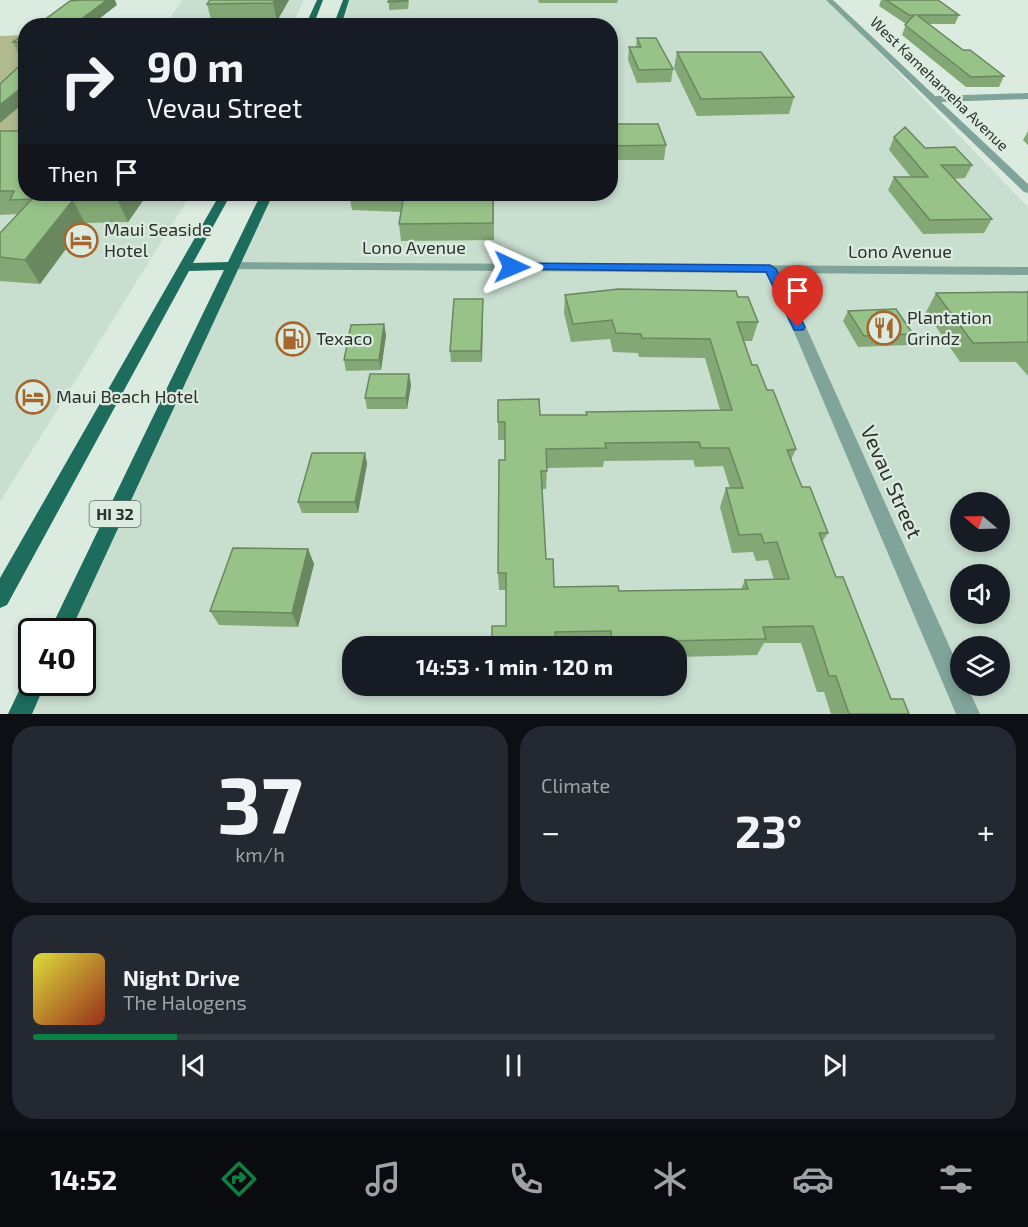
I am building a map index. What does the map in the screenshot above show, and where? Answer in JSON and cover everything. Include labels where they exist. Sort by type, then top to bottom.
[{"type":"main road","points":[[312,18],[320,0]]},
{"type":"main road","points":[[340,18],[346,0]]},
{"type":"main road","points":[[0,598],[221,201]]},
{"type":"main road","name":"HI 32","points":[[66,618],[264,201]]},
{"type":"main road","points":[[186,267],[232,266]]},
{"type":"main road","points":[[20,714],[28,696]]},
{"type":"street","name":"West Kamehameha Avenue","points":[[829,0],[1028,190]]},
{"type":"street","points":[[934,99],[1028,96]]},
{"type":"street","name":"Lono Avenue","points":[[232,266],[1028,271]]},
{"type":"street","name":"Vevau Street","points":[[770,269],[798,327],[968,714]]},
{"type":"shaded area","points":[[182,0],[304,1],[296,18],[170,18]]},
{"type":"shaded area","points":[[346,0],[828,0],[1028,207],[1028,714],[20,714],[29,696],[96,696],[96,618],[65,618],[264,201],[618,201],[618,18],[340,18]]},
{"type":"shaded area","points":[[0,149],[18,180],[18,201],[187,201],[0,502]]},
{"type":"green space","points":[[18,35],[18,149],[0,149],[0,36]]},
{"type":"building","points":[[107,0],[83,18],[47,18],[70,1]]},
{"type":"building","points":[[210,0],[275,0],[273,3],[207,4]]},
{"type":"building","points":[[389,0],[407,0],[407,1],[388,2]]},
{"type":"building","points":[[886,0],[938,0],[959,15],[917,15],[963,50],[970,50],[1004,76],[971,77],[905,25],[914,15],[909,15]]},
{"type":"building","points":[[637,38],[656,38],[673,69],[639,70],[629,47],[641,47]]},
{"type":"building","points":[[677,52],[761,52],[794,97],[701,99]]},
{"type":"building","points":[[18,67],[18,90],[0,105],[0,84]]},
{"type":"building","points":[[618,124],[658,124],[666,145],[618,146]]},
{"type":"building","points":[[905,127],[925,148],[955,147],[972,165],[941,165],[992,219],[930,220],[894,177],[928,177],[894,137]]},
{"type":"building","points":[[0,131],[18,131],[18,200],[10,200],[14,191],[0,191]]},
{"type":"building","points":[[30,201],[72,201],[25,260],[0,257],[0,233]]},
{"type":"building","points":[[403,201],[493,201],[493,223],[399,224]]},
{"type":"building","points":[[619,289],[736,291],[738,297],[748,297],[758,322],[737,322],[752,365],[757,365],[767,390],[773,390],[796,449],[787,450],[802,487],[810,487],[828,533],[819,533],[836,577],[843,577],[891,699],[903,699],[909,714],[849,714],[836,676],[829,676],[813,626],[763,627],[766,639],[687,641],[687,636],[611,636],[611,631],[555,632],[556,636],[492,636],[492,626],[506,626],[506,573],[498,573],[499,460],[505,460],[505,422],[498,422],[498,400],[539,399],[540,415],[587,415],[586,412],[732,410],[710,339],[642,338],[641,334],[616,333],[612,320],[573,324],[565,295]],"holes":[[[699,442],[701,448],[729,448],[743,488],[726,488],[739,535],[761,534],[764,543],[777,542],[789,579],[745,580],[748,589],[619,591],[618,586],[554,587],[553,559],[546,559],[541,471],[547,471],[546,449],[606,448],[605,443]]]},
{"type":"building","points":[[1028,292],[1028,342],[973,343],[936,293]]},
{"type":"building","points":[[454,299],[483,299],[481,351],[450,351]]},
{"type":"building","points":[[896,309],[913,334],[864,336],[848,311]]},
{"type":"building","points":[[384,324],[379,360],[344,360],[351,325]]},
{"type":"building","points":[[370,374],[409,374],[406,398],[365,398]]},
{"type":"building","points":[[312,453],[365,453],[355,502],[298,502]]},
{"type":"building","points":[[233,548],[308,549],[292,613],[210,611]]},
{"type":"place","name":"Maui Seaside Hotel","points":[[81,240]]},
{"type":"place","name":"Plantation Grindz","points":[[884,328]]},
{"type":"place","name":"Texaco","points":[[293,339]]},
{"type":"place","name":"Maui Beach Hotel","points":[[33,397]]},
{"type":"route","points":[[512,267],[770,269],[798,327]]}]
